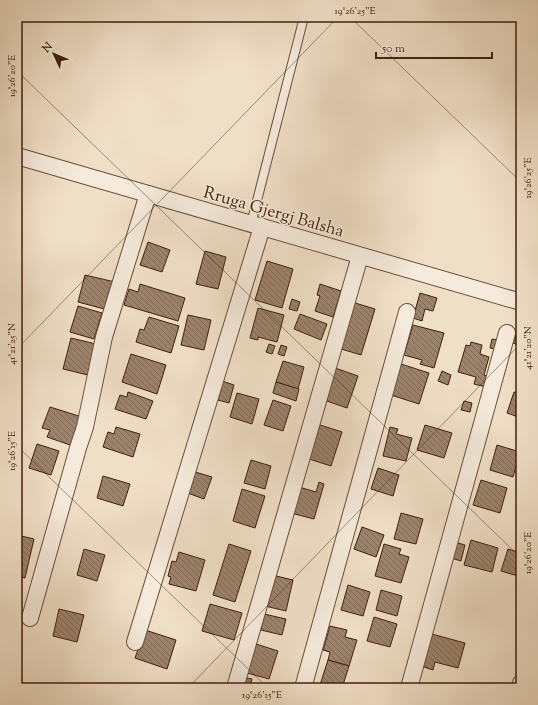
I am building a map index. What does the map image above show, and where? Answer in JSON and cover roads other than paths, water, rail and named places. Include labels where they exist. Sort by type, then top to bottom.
[{"type":"street","name":"Rruga Gjergj Balsha","points":[[17,156],[521,302]]},
{"type":"street","points":[[30,618],[85,427],[104,338],[148,194]]},
{"type":"street","points":[[135,642],[257,226]]},
{"type":"street","points":[[235,688],[360,256]]},
{"type":"street","points":[[303,688],[407,312]]},
{"type":"street","points":[[409,688],[507,333]]},
{"type":"street","points":[[520,688],[521,683]]},
{"type":"lane","points":[[257,226],[304,17]]}]
